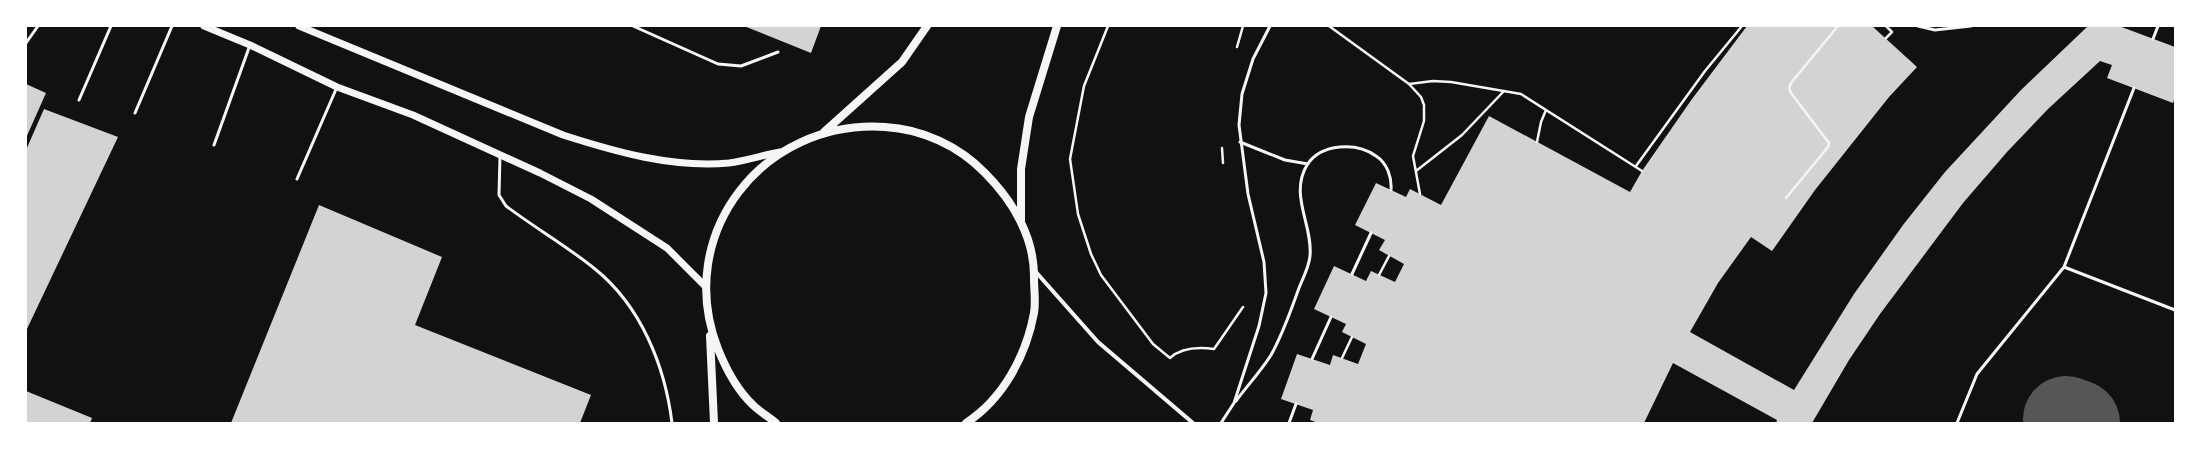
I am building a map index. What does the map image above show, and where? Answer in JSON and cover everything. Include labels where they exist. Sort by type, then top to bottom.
[{"type":"main road","points":[[824,132],[902,62],[927,26]]},
{"type":"main road","points":[[1021,223],[1021,168],[1029,117],[1057,26]]},
{"type":"main road","points":[[714,423],[709,327],[705,286],[710,250],[720,221],[736,194],[756,171],[780,152],[824,132],[863,126],[902,128],[940,141],[973,161],[1001,189],[1021,223],[1028,239],[1034,271],[1034,311],[1024,350],[1005,386],[978,415],[966,423]]},
{"type":"main road","points":[[709,327],[726,369],[752,405],[776,423]]},
{"type":"street","points":[[204,26],[250,45],[337,87],[413,115],[591,199],[667,248],[705,286]]},
{"type":"street","points":[[299,26],[563,135],[605,148],[646,158],[686,163],[729,163],[780,152]]},
{"type":"street","points":[[1034,271],[1098,342],[1192,423]]},
{"type":"lane","points":[[26,43],[30,35],[38,26]]},
{"type":"lane","points":[[79,100],[111,26]]},
{"type":"lane","points":[[135,113],[172,26]]},
{"type":"lane","points":[[633,26],[718,64],[741,66],[778,52]]},
{"type":"lane","points":[[1234,403],[1259,326],[1266,293],[1264,262],[1248,194],[1240,142],[1242,94],[1253,59],[1270,26]]},
{"type":"lane","points":[[1918,26],[1935,30],[1971,26]]},
{"type":"lane","points":[[2153,39],[2158,26]]},
{"type":"lane","points":[[26,34],[30,35]]},
{"type":"lane","points":[[214,145],[250,45]]},
{"type":"lane","points":[[297,180],[337,87]]},
{"type":"lane","points":[[1958,423],[1977,374],[2064,267],[2134,88]]},
{"type":"lane","points":[[1240,142],[1285,160],[1308,164]]},
{"type":"lane","points":[[1221,423],[1234,403],[1270,356],[1281,336],[1310,258],[1311,243],[1300,200],[1302,176],[1308,164],[1320,153],[1335,147],[1352,146],[1364,149],[1380,158],[1386,167],[1391,181],[1391,190]]},
{"type":"lane","points":[[500,155],[499,195],[506,206],[596,270],[620,292],[652,347],[664,377],[672,423]]},
{"type":"lane","points":[[1352,274],[1371,233]]},
{"type":"lane","points":[[2064,267],[2175,310]]},
{"type":"lane","points":[[1312,359],[1331,317]]},
{"type":"lane","points":[[1289,423],[1296,404]]},
{"type":"path","points":[[1108,26],[1084,86],[1070,159],[1078,214],[1091,254],[1101,275],[1153,344],[1170,358],[1176,352],[1185,349],[1214,349],[1244,305]]},
{"type":"path","points":[[1236,51],[1243,26]]},
{"type":"path","points":[[1329,26],[1409,84],[1421,97],[1424,121],[1413,156],[1420,194]]},
{"type":"path","points":[[1636,166],[1705,71],[1742,26]]},
{"type":"path","points":[[1786,198],[1828,147],[1829,143],[1789,88],[1791,83],[1838,26]]},
{"type":"path","points":[[1886,26],[1892,32],[1886,38]]},
{"type":"path","points":[[1409,84],[1433,80],[1520,94],[1642,171]]},
{"type":"path","points":[[1416,171],[1462,135],[1504,91]]},
{"type":"path","points":[[1537,142],[1541,122],[1546,110]]},
{"type":"path","points":[[1222,144],[1224,166]]},
{"type":"path","points":[[1380,275],[1389,256]]},
{"type":"path","points":[[1342,358],[1352,337]]},
{"type":"building","points":[[744,26],[821,26],[811,53]]},
{"type":"building","points":[[1747,26],[1872,26],[1917,67],[1889,97],[1815,190],[1772,251],[1751,237],[1718,283],[1690,332],[1794,390],[1854,294],[1903,225],[1945,172],[2021,90],[2088,26],[2119,26],[2175,47],[2175,97],[2173,103],[2107,78],[2112,65],[2100,61],[2048,109],[2007,152],[1963,203],[1880,314],[1849,360],[1812,423],[1776,423],[1777,420],[1673,363],[1644,423],[1318,423],[1310,420],[1313,410],[1281,399],[1297,354],[1330,365],[1333,355],[1358,364],[1366,344],[1342,332],[1346,324],[1314,309],[1334,266],[1366,281],[1371,271],[1395,282],[1404,264],[1379,250],[1385,240],[1355,225],[1376,183],[1406,197],[1410,189],[1441,205],[1489,116],[1630,192],[1642,171],[1692,99]]},
{"type":"building","points":[[26,84],[46,93],[26,138]]},
{"type":"building","points":[[44,109],[118,137],[26,331],[26,150]]},
{"type":"building","points":[[319,205],[442,257],[415,325],[591,395],[580,423],[231,423]]},
{"type":"building","points":[[26,391],[92,418],[90,423],[26,423]]},
{"type":"taxiway","points":[[2066,419],[2077,423]]}]
